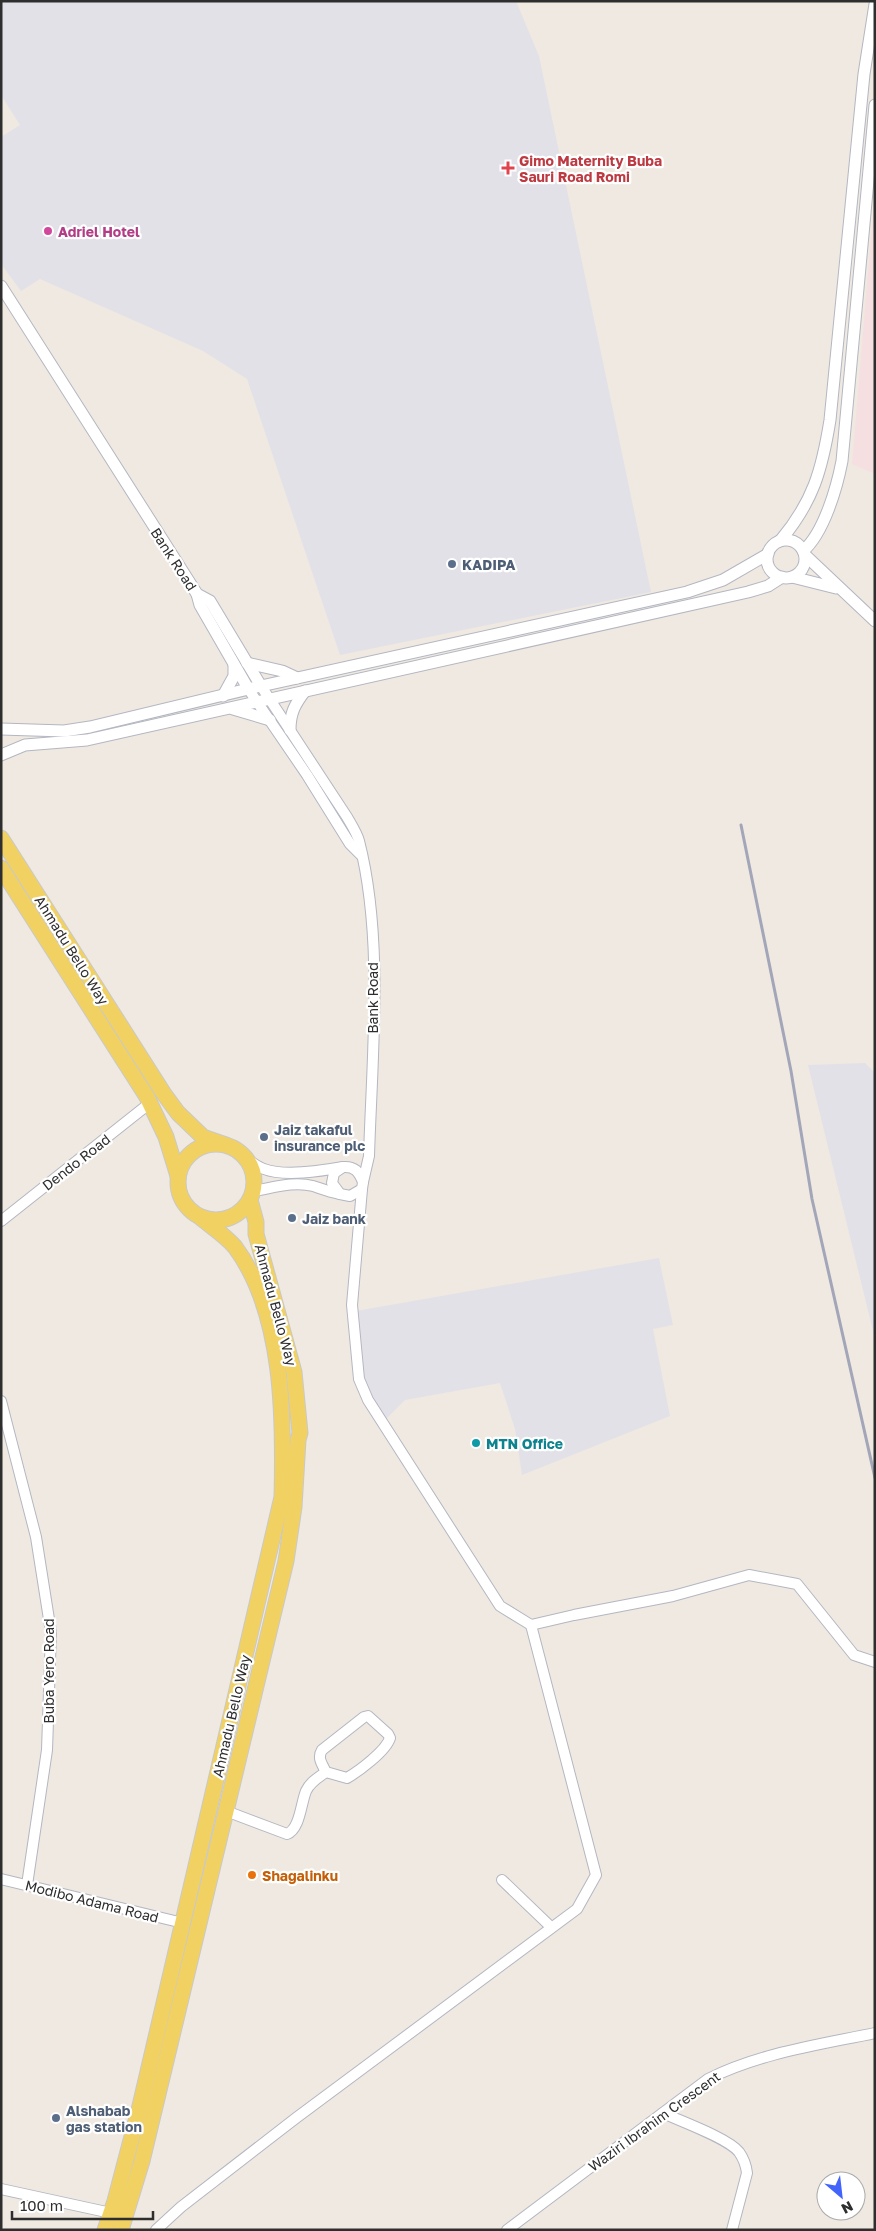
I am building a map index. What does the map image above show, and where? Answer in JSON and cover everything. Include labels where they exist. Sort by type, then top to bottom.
[{"type":"main road","name":"Ahmadu Bello Way","points":[[1,838],[164,1094],[178,1113],[203,1137],[226,1145]]},
{"type":"main road","name":"Ahmadu Bello Way","points":[[1,868],[150,1103],[166,1137],[178,1176]]},
{"type":"main road","points":[[226,1145],[234,1148],[246,1159],[253,1171],[252,1196],[245,1208],[229,1218],[210,1220],[201,1218],[184,1204],[178,1191],[178,1176],[187,1157],[195,1150],[205,1146],[226,1145]]},
{"type":"main road","name":"Ahmadu Bello Way","points":[[122,2230],[142,2160],[286,1561],[294,1507],[300,1433],[294,1372],[256,1234],[252,1196]]},
{"type":"main road","name":"Ahmadu Bello Way","points":[[105,2230],[132,2138],[282,1497],[283,1444],[280,1388],[273,1342],[258,1284],[234,1246],[201,1218]]},
{"type":"street","points":[[1,729],[36,731],[72,729],[694,590],[723,580],[768,554],[774,544],[780,541],[802,513],[824,458],[830,420],[864,74],[875,4]]},
{"type":"street","points":[[1,755],[25,745],[87,740],[748,592],[768,586],[803,568],[804,553],[820,529],[838,480],[842,460],[875,105]]},
{"type":"street","name":"Bank Road","points":[[1,286],[197,594],[210,601],[261,686],[347,817],[358,839],[372,922],[373,995],[369,1143],[367,1168],[362,1186],[358,1221],[352,1305],[359,1379],[368,1400],[500,1606],[531,1625]]},
{"type":"street","points":[[780,541],[793,541],[838,588],[875,620]]},
{"type":"street","points":[[768,554],[768,566],[772,572],[838,588]]},
{"type":"street","points":[[197,594],[200,605],[249,690],[350,844],[361,855]]},
{"type":"street","points":[[247,663],[282,671],[297,678]]},
{"type":"street","points":[[223,696],[234,676],[234,665]]},
{"type":"street","points":[[290,730],[290,718],[294,705],[305,691]]},
{"type":"street","points":[[231,708],[270,720]]},
{"type":"street","name":"Dendo Road","points":[[1,1221],[150,1103]]},
{"type":"street","name":"Bank Road","points":[[346,1167],[360,1162],[369,1143]]},
{"type":"street","points":[[246,1159],[264,1169],[275,1171],[321,1172],[346,1167],[357,1171],[362,1186],[350,1196],[326,1192],[313,1186],[294,1184],[252,1196]]},
{"type":"street","points":[[346,1167],[338,1170],[332,1178],[333,1186],[353,1202],[358,1221]]},
{"type":"street","name":"Buba Yero Road","points":[[1,1401],[36,1537],[51,1632],[47,1750],[27,1885]]},
{"type":"street","points":[[156,2230],[181,2207],[296,2118],[577,1909],[596,1875],[531,1625],[574,1614],[673,1596],[749,1574],[796,1584],[854,1655],[875,1662]]},
{"type":"street","points":[[364,1717],[372,1718],[388,1734],[390,1738],[387,1746],[354,1774],[343,1778],[326,1772],[319,1755],[322,1750],[364,1717]]},
{"type":"street","points":[[226,1811],[287,1834],[294,1828],[306,1790],[312,1782],[326,1772]]},
{"type":"street","name":"Modibo Adama Road","points":[[1,1879],[183,1923]]},
{"type":"street","points":[[502,1880],[551,1927]]},
{"type":"street","name":"Waziri Ibrahim Crescent","points":[[507,2230],[708,2079],[733,2066],[766,2056],[875,2033]]},
{"type":"street","points":[[663,2114],[720,2139],[738,2150],[746,2164],[747,2173],[732,2230]]},
{"type":"street","points":[[1,2188],[111,2213]]},
{"type":"shaded area","points":[[1,1],[516,1],[539,56],[651,592],[340,655],[247,379],[203,351],[40,279],[21,291],[1,264],[1,137],[20,125],[1,95]]},
{"type":"shaded area","points":[[875,191],[875,474],[852,464]]},
{"type":"shaded area","points":[[865,1063],[875,1073],[875,1339],[808,1065]]},
{"type":"shaded area","points":[[659,1258],[673,1325],[653,1329],[670,1416],[522,1475],[515,1429],[500,1383],[405,1400],[384,1421],[360,1382],[350,1312]]},
{"type":"railway","points":[[741,825],[791,1071],[812,1199],[875,1478]]},
{"type":"place","name":"Gimo Maternity Buba Sauri Road Romi","points":[[508,168]]},
{"type":"place","name":"Adriel Hotel","points":[[48,231]]},
{"type":"place","name":"KADIPA","points":[[452,564]]},
{"type":"place","name":"Jaiz takaful insurance plc","points":[[264,1137]]},
{"type":"place","name":"Jaiz bank","points":[[292,1218]]},
{"type":"place","name":"MTN Office","points":[[476,1443]]},
{"type":"place","name":"Shagalinku","points":[[252,1875]]},
{"type":"place","name":"Alshabab gas station","points":[[56,2118]]}]
